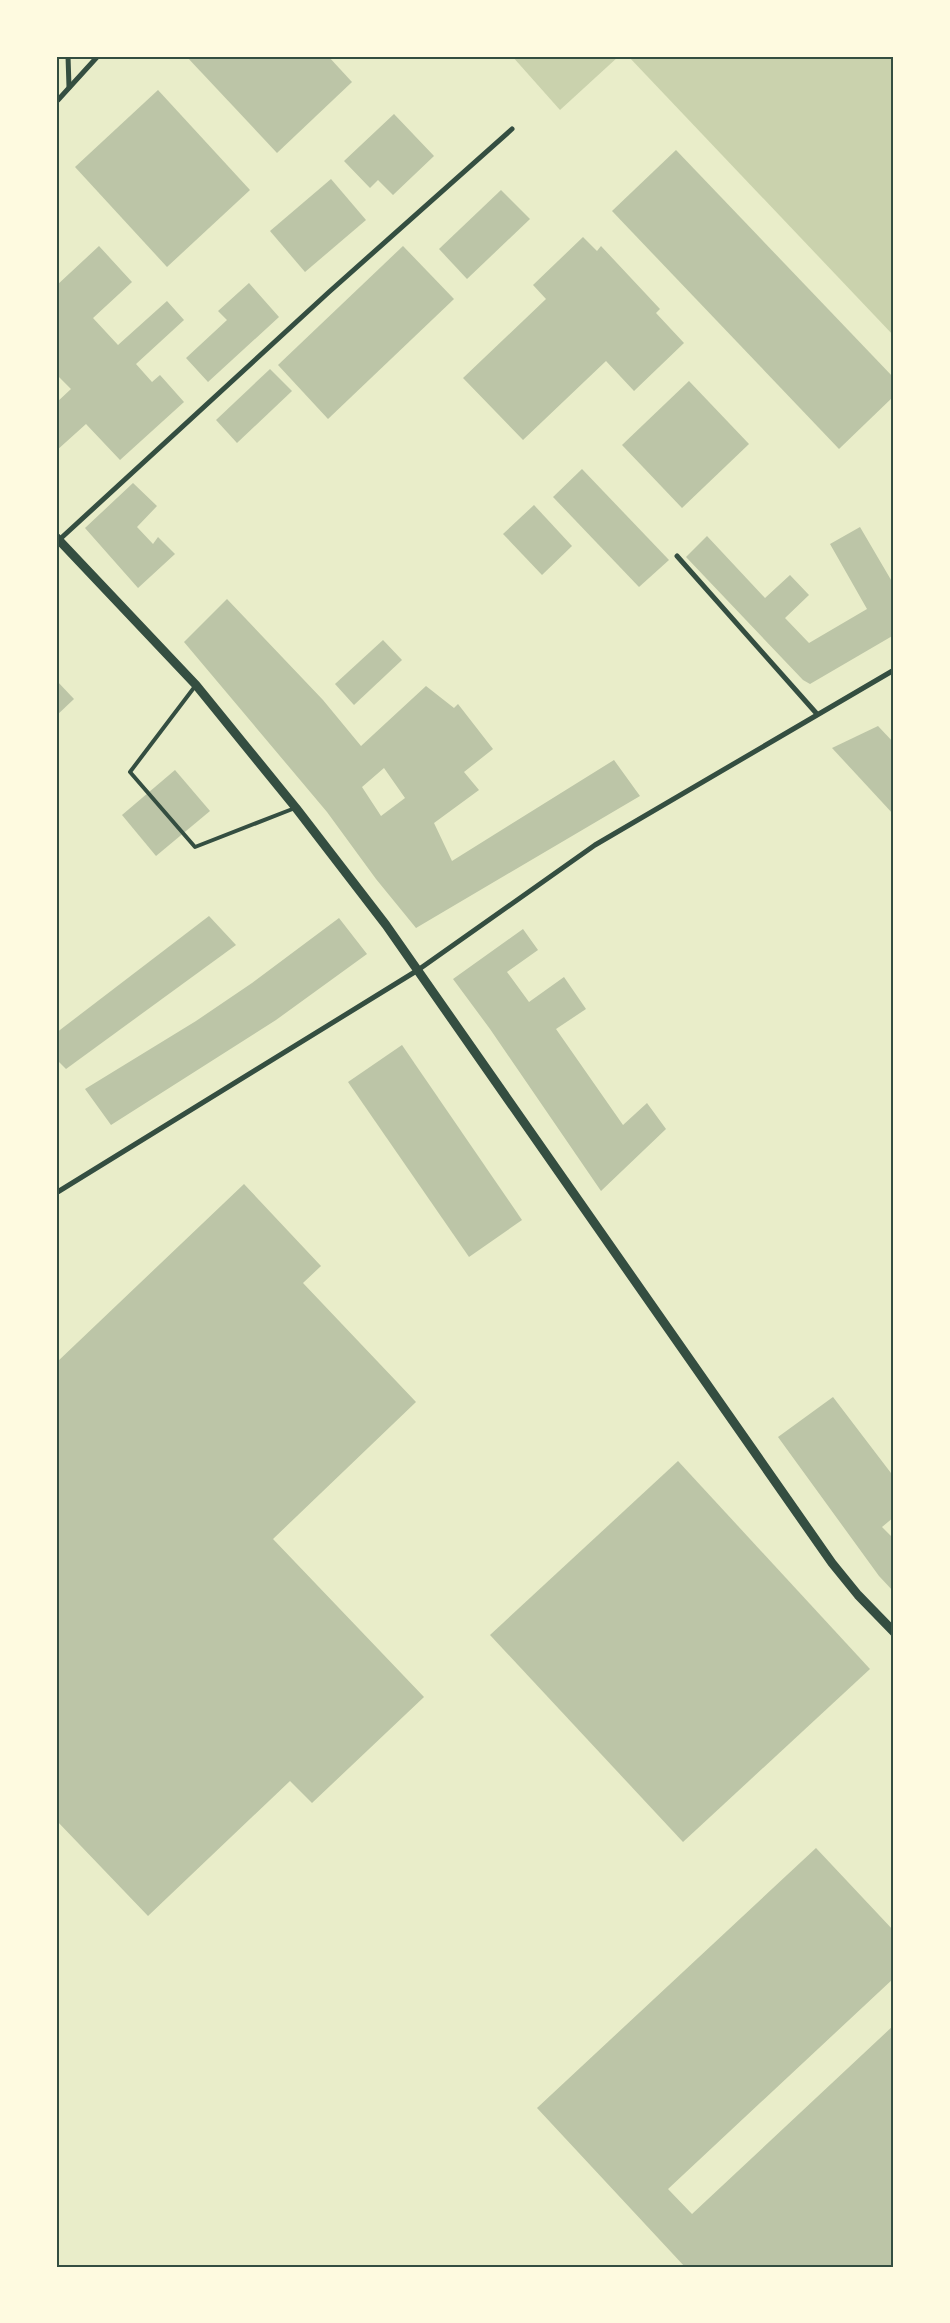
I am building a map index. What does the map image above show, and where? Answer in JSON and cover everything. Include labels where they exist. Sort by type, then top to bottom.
[{"type":"street","points":[[68,56],[69,88]]},
{"type":"street","points":[[58,100],[98,56]]},
{"type":"street","points":[[512,129],[329,292],[58,539],[196,685],[296,808],[418,970],[832,1563],[858,1595],[894,1632]]},
{"type":"street","points":[[677,556],[817,714]]},
{"type":"street","points":[[56,1193],[418,970],[595,845],[894,670]]},
{"type":"lane","points":[[196,685],[130,772],[195,847],[296,808]]},
{"type":"green space","points":[[512,56],[619,56],[560,110]]},
{"type":"green space","points":[[628,56],[894,56],[894,336]]},
{"type":"building","points":[[186,56],[328,56],[352,82],[277,153]]},
{"type":"building","points":[[158,90],[250,190],[167,267],[75,167]]},
{"type":"building","points":[[394,114],[434,156],[393,195],[378,180],[370,188],[344,161]]},
{"type":"building","points":[[676,150],[894,378],[894,396],[839,449],[612,211]]},
{"type":"building","points":[[331,179],[366,220],[305,272],[270,231]]},
{"type":"building","points":[[501,190],[530,219],[467,279],[439,249]]},
{"type":"building","points":[[583,237],[597,251],[601,246],[660,309],[656,313],[684,343],[634,391],[606,361],[523,440],[463,378],[546,299],[533,285]]},
{"type":"building","points":[[99,246],[132,282],[93,318],[118,345],[167,301],[184,320],[136,364],[152,382],[160,375],[184,402],[120,460],[86,424],[56,451],[56,403],[71,389],[56,374],[56,286]]},
{"type":"building","points":[[403,246],[454,299],[328,419],[278,365]]},
{"type":"building","points":[[249,283],[279,317],[208,382],[186,358],[227,320],[218,311]]},
{"type":"building","points":[[270,369],[292,391],[237,443],[216,420]]},
{"type":"building","points":[[689,381],[749,444],[682,508],[622,445]]},
{"type":"building","points":[[582,469],[669,560],[639,587],[553,497]]},
{"type":"building","points":[[133,483],[157,506],[137,527],[153,544],[158,537],[175,554],[138,588],[85,528]]},
{"type":"building","points":[[534,505],[572,546],[542,575],[503,534]]},
{"type":"building","points":[[860,527],[894,585],[894,635],[810,684],[803,680],[686,557],[707,536],[765,598],[790,575],[809,595],[785,618],[809,643],[867,609],[830,544]]},
{"type":"building","points":[[227,599],[323,700],[361,746],[426,686],[454,708],[458,704],[493,749],[464,772],[479,790],[434,823],[452,861],[614,760],[640,796],[416,928],[376,879],[327,812],[184,642]],"holes":[[[384,768],[405,798],[381,816],[362,787]]]},
{"type":"building","points":[[383,640],[402,660],[354,705],[335,684]]},
{"type":"building","points":[[56,680],[74,699],[56,716]]},
{"type":"building","points":[[878,726],[894,743],[894,815],[832,748]]},
{"type":"building","points":[[175,770],[210,811],[156,856],[122,815]]},
{"type":"building","points":[[209,916],[236,945],[66,1069],[56,1059],[56,1033]]},
{"type":"building","points":[[339,918],[367,954],[276,1020],[111,1125],[85,1089],[196,1021],[252,983]]},
{"type":"building","points":[[523,929],[538,950],[507,972],[529,1002],[564,977],[586,1009],[556,1029],[623,1125],[647,1103],[666,1129],[601,1191],[490,1029],[453,979]]},
{"type":"building","points":[[402,1045],[522,1220],[469,1257],[348,1082]]},
{"type":"building","points":[[244,1184],[321,1266],[303,1283],[416,1402],[273,1539],[424,1697],[312,1803],[290,1781],[148,1916],[56,1820],[56,1363]]},
{"type":"building","points":[[833,1397],[894,1477],[894,1517],[882,1527],[894,1539],[894,1592],[879,1576],[778,1437]]},
{"type":"building","points":[[678,1461],[870,1669],[683,1842],[490,1635]]},
{"type":"building","points":[[816,1848],[894,1931],[894,1978],[668,2189],[692,2214],[894,2025],[894,2267],[685,2267],[537,2108]]}]
